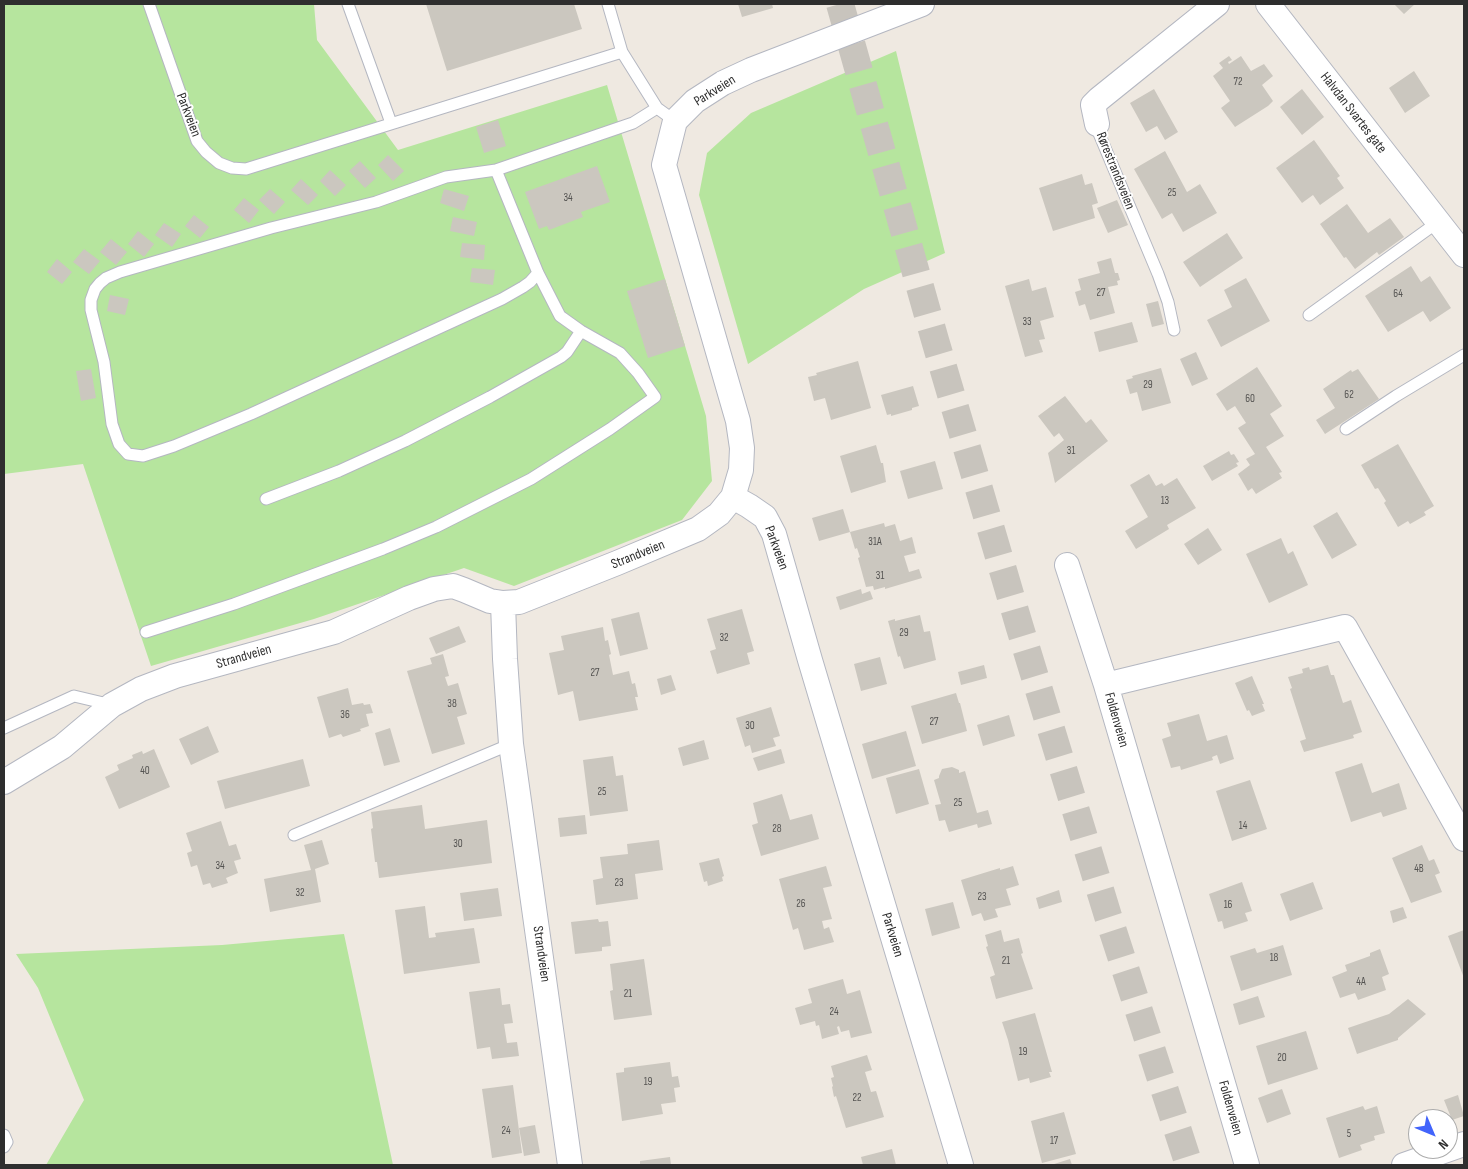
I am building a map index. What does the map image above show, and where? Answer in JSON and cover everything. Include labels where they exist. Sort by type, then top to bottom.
[{"type":"street","name":"Parkveien","points":[[922,4],[760,66],[723,83],[696,101],[676,121],[664,165],[738,421],[742,448],[741,470],[733,497],[750,506],[765,518],[774,534],[962,1165]]},
{"type":"street","name":"Rørestrandsveien","points":[[1097,124],[1093,105],[1099,99],[1217,4]]},
{"type":"street","name":"Halvdan Svartes gate","points":[[1268,4],[1464,255]]},
{"type":"street","name":"Strandveien","points":[[4,782],[62,747],[112,705],[141,689],[175,676],[334,632],[409,598],[434,589],[453,586],[490,601],[503,603],[519,602],[689,533],[718,514],[733,497]]},
{"type":"street","points":[[1067,565],[1106,685]]},
{"type":"street","name":"Strandveien","points":[[503,603],[511,744],[570,1165]]},
{"type":"street","name":"Foldenveien","points":[[1247,1165],[1106,685],[1344,627],[1464,839]]},
{"type":"street","points":[[1404,1165],[1464,1144]]},
{"type":"lane","name":"Parkveien","points":[[149,4],[193,133],[206,152],[219,163],[232,168],[246,169],[622,52]]},
{"type":"lane","points":[[348,4],[391,123]]},
{"type":"lane","points":[[608,4],[622,52],[657,108],[676,121]]},
{"type":"lane","points":[[538,273],[523,287],[502,298],[251,414],[174,446],[142,456],[128,454],[119,444],[112,424],[104,362],[91,310],[91,300],[100,283],[120,272],[271,228],[376,202],[440,179],[496,170],[634,124],[657,108]]},
{"type":"lane","name":"Rørestrandsveien","points":[[1097,124],[1098,131],[1165,292],[1174,330]]},
{"type":"lane","points":[[146,632],[234,604],[383,549],[436,527],[531,479],[610,430],[655,397],[638,373],[620,353],[581,331],[560,316],[538,273],[496,170]]},
{"type":"lane","points":[[1310,315],[1438,222]]},
{"type":"lane","points":[[266,500],[348,468],[490,397],[561,357],[567,352],[581,331]]},
{"type":"lane","points":[[1346,429],[1464,355]]},
{"type":"lane","points":[[4,728],[74,696],[112,705]]},
{"type":"lane","points":[[294,835],[511,744]]},
{"type":"lane","points":[[4,1135],[7,1142],[4,1147]]},
{"type":"green space","points":[[4,4],[314,4],[317,40],[398,150],[607,85],[706,416],[712,481],[682,520],[514,586],[464,568],[314,619],[151,666],[83,464],[4,474]]},
{"type":"green space","points":[[896,51],[945,253],[864,289],[748,364],[699,195],[707,153],[751,113]]},
{"type":"green space","points":[[344,934],[393,1165],[46,1165],[84,1100],[38,988],[16,954],[222,945]]},
{"type":"building","points":[[426,4],[574,4],[582,29],[447,71]]},
{"type":"building","points":[[738,4],[772,4],[773,8],[742,17]]},
{"type":"building","points":[[1394,4],[1415,4],[1404,14]]},
{"type":"building","points":[[1229,56],[1232,60],[1228,62],[1229,64],[1241,56],[1251,71],[1264,64],[1273,76],[1262,85],[1273,101],[1235,127],[1221,108],[1230,101],[1213,76],[1223,68],[1219,63]]},
{"type":"building","points":[[1414,71],[1430,96],[1405,113],[1389,88]]},
{"type":"building","points":[[1154,89],[1178,132],[1165,140],[1157,126],[1146,132],[1130,103]]},
{"type":"building","points":[[1302,89],[1324,117],[1302,135],[1280,107]]},
{"type":"building","points":[[498,120],[506,146],[484,153],[476,127]]},
{"type":"building","points":[[1314,140],[1340,176],[1337,178],[1344,188],[1320,205],[1313,195],[1302,203],[1276,168]]},
{"type":"building","points":[[1165,151],[1187,192],[1200,184],[1217,213],[1183,232],[1172,213],[1162,219],[1134,169]]},
{"type":"building","points":[[388,155],[404,171],[393,181],[378,165]]},
{"type":"building","points":[[360,161],[376,178],[365,188],[349,171]]},
{"type":"building","points":[[597,166],[610,202],[581,212],[583,217],[549,230],[547,226],[539,229],[525,192]]},
{"type":"building","points":[[330,170],[346,185],[335,196],[320,181]]},
{"type":"building","points":[[1082,174],[1085,185],[1092,183],[1098,203],[1092,205],[1095,218],[1053,231],[1039,188]]},
{"type":"building","points":[[301,179],[318,195],[308,205],[291,190]]},
{"type":"building","points":[[270,189],[285,202],[274,214],[259,200]]},
{"type":"building","points":[[444,189],[469,196],[464,211],[440,203]]},
{"type":"building","points":[[244,198],[259,210],[249,223],[234,210]]},
{"type":"building","points":[[1117,200],[1128,225],[1108,233],[1097,208]]},
{"type":"building","points":[[1347,204],[1368,233],[1390,218],[1404,237],[1379,255],[1377,252],[1355,269],[1346,257],[1344,258],[1320,224]]},
{"type":"building","points":[[194,215],[209,227],[200,238],[185,226]]},
{"type":"building","points":[[453,217],[477,222],[474,236],[450,231]]},
{"type":"building","points":[[164,223],[181,234],[172,247],[155,235]]},
{"type":"building","points":[[138,231],[154,244],[144,257],[128,244]]},
{"type":"building","points":[[1227,233],[1243,258],[1200,287],[1183,262]]},
{"type":"building","points":[[111,239],[127,252],[116,265],[100,252]]},
{"type":"building","points":[[462,243],[485,245],[484,260],[460,257]]},
{"type":"building","points":[[84,249],[100,261],[89,274],[73,262]]},
{"type":"building","points":[[1111,258],[1115,273],[1118,273],[1120,280],[1117,281],[1118,285],[1108,287],[1115,313],[1090,320],[1085,304],[1079,306],[1075,292],[1081,290],[1078,279],[1100,273],[1097,262]]},
{"type":"building","points":[[57,259],[72,272],[62,284],[47,272]]},
{"type":"building","points":[[1411,266],[1421,282],[1430,276],[1451,308],[1430,322],[1423,311],[1388,332],[1365,296]]},
{"type":"building","points":[[472,268],[495,270],[493,285],[470,282]]},
{"type":"building","points":[[1246,278],[1270,321],[1221,347],[1207,320],[1232,307],[1224,290]]},
{"type":"building","points":[[665,279],[685,346],[648,358],[627,291]]},
{"type":"building","points":[[1029,279],[1032,291],[1046,287],[1054,317],[1040,321],[1045,339],[1039,340],[1043,352],[1025,357],[1005,286]]},
{"type":"building","points":[[110,295],[129,299],[125,315],[107,311]]},
{"type":"building","points":[[1158,301],[1164,324],[1152,327],[1146,304]]},
{"type":"building","points":[[1132,322],[1138,342],[1099,352],[1094,332]]},
{"type":"building","points":[[1196,352],[1208,379],[1192,386],[1180,359]]},
{"type":"building","points":[[858,361],[871,408],[831,420],[825,398],[814,401],[808,377]]},
{"type":"building","points":[[1257,367],[1282,406],[1270,414],[1284,436],[1266,447],[1282,472],[1279,473],[1282,478],[1256,494],[1252,488],[1248,491],[1238,474],[1250,465],[1246,459],[1255,454],[1238,428],[1246,423],[1235,406],[1227,411],[1216,394]]},
{"type":"building","points":[[1161,368],[1171,403],[1142,411],[1137,392],[1130,394],[1126,380],[1133,378],[1132,376]]},
{"type":"building","points":[[91,369],[96,398],[81,401],[76,371]]},
{"type":"building","points":[[1358,369],[1379,399],[1325,434],[1316,420],[1335,408],[1323,389],[1351,370],[1352,372]]},
{"type":"building","points":[[913,386],[919,406],[891,416],[891,414],[887,415],[881,395]]},
{"type":"building","points":[[1065,396],[1086,423],[1091,419],[1108,441],[1055,483],[1048,453],[1064,440],[1059,433],[1054,437],[1038,416]]},
{"type":"building","points":[[1398,444],[1434,506],[1424,512],[1426,515],[1410,524],[1408,521],[1398,527],[1384,503],[1386,501],[1378,488],[1375,489],[1361,465]]},
{"type":"building","points":[[876,445],[881,463],[883,463],[886,482],[851,493],[840,456]]},
{"type":"building","points":[[1229,451],[1231,455],[1234,454],[1239,462],[1236,463],[1238,466],[1212,481],[1203,466]]},
{"type":"building","points":[[935,461],[943,489],[908,499],[900,471]]},
{"type":"building","points":[[1149,474],[1156,486],[1162,483],[1164,486],[1177,478],[1196,508],[1167,525],[1169,529],[1136,549],[1125,531],[1148,517],[1130,485]]},
{"type":"building","points":[[843,509],[850,532],[819,541],[812,518]]},
{"type":"building","points":[[1337,512],[1357,545],[1332,559],[1313,526]]},
{"type":"building","points":[[884,523],[885,527],[895,524],[900,541],[912,537],[916,553],[904,556],[909,572],[919,569],[922,578],[885,589],[885,587],[874,590],[873,586],[866,587],[858,558],[860,557],[857,548],[855,549],[850,532]]},
{"type":"building","points":[[1208,528],[1222,550],[1198,565],[1184,544]]},
{"type":"building","points":[[1281,538],[1288,554],[1293,551],[1308,585],[1269,603],[1246,554]]},
{"type":"building","points":[[861,589],[862,594],[870,591],[873,599],[840,610],[836,597]]},
{"type":"building","points":[[742,609],[754,651],[747,653],[750,664],[717,674],[710,651],[716,649],[707,619]]},
{"type":"building","points":[[639,612],[648,649],[620,656],[611,619]]},
{"type":"building","points":[[920,615],[924,632],[930,631],[936,660],[904,669],[900,656],[898,657],[888,621]]},
{"type":"building","points":[[459,626],[466,642],[436,654],[429,638]]},
{"type":"building","points":[[603,627],[605,641],[608,640],[611,654],[609,655],[613,675],[629,671],[632,684],[635,683],[638,697],[635,697],[638,710],[579,721],[573,691],[558,695],[549,653],[564,650],[561,636]]},
{"type":"building","points":[[443,654],[449,676],[445,677],[448,686],[458,683],[467,714],[457,717],[465,744],[432,754],[407,671],[432,664],[430,658]]},
{"type":"building","points":[[880,657],[887,684],[861,691],[854,664]]},
{"type":"building","points":[[984,665],[987,678],[961,685],[958,672]]},
{"type":"building","points":[[1328,665],[1331,675],[1334,675],[1343,703],[1351,700],[1362,732],[1353,735],[1354,738],[1304,752],[1300,741],[1306,739],[1288,677],[1303,673],[1302,669],[1309,667],[1310,670]]},
{"type":"building","points":[[671,675],[676,690],[661,695],[657,679]]},
{"type":"building","points":[[1252,676],[1265,711],[1252,716],[1249,710],[1247,711],[1235,683]]},
{"type":"building","points":[[348,688],[352,705],[370,704],[373,713],[366,714],[369,726],[343,737],[341,734],[329,738],[317,697]]},
{"type":"building","points":[[956,693],[967,731],[922,744],[911,706]]},
{"type":"building","points":[[771,707],[780,736],[773,738],[776,746],[752,753],[750,745],[745,747],[736,718]]},
{"type":"building","points":[[1199,714],[1207,741],[1227,735],[1234,759],[1220,764],[1217,755],[1212,757],[1213,760],[1181,770],[1180,766],[1171,768],[1162,739],[1171,736],[1167,723]]},
{"type":"building","points":[[1009,715],[1015,736],[983,746],[977,725]]},
{"type":"building","points":[[208,726],[219,752],[191,765],[179,739]]},
{"type":"building","points":[[390,728],[400,762],[384,766],[375,733]]},
{"type":"building","points":[[906,731],[916,766],[872,779],[862,744]]},
{"type":"building","points":[[704,740],[709,759],[683,766],[678,748]]},
{"type":"building","points":[[154,749],[170,787],[119,809],[105,777],[119,770],[117,765],[133,758],[132,755],[142,751],[143,754]]},
{"type":"building","points":[[781,749],[785,763],[758,771],[753,758]]},
{"type":"building","points":[[613,756],[616,776],[623,775],[628,811],[590,816],[583,760]]},
{"type":"building","points":[[303,759],[310,786],[225,809],[217,781]]},
{"type":"building","points":[[1362,763],[1372,793],[1399,783],[1407,809],[1383,817],[1381,812],[1351,822],[1335,772]]},
{"type":"building","points":[[952,767],[959,770],[959,773],[965,771],[977,813],[988,810],[992,824],[978,828],[977,824],[949,832],[945,820],[939,821],[935,805],[941,804],[934,780],[939,778],[942,769]]},
{"type":"building","points":[[919,769],[929,804],[896,814],[886,778]]},
{"type":"building","points":[[1250,780],[1267,829],[1232,841],[1216,791]]},
{"type":"building","points":[[782,794],[790,820],[812,814],[819,839],[761,856],[752,825],[758,823],[753,803]]},
{"type":"building","points":[[422,805],[425,829],[487,820],[492,863],[379,878],[371,829],[373,828],[371,812]]},
{"type":"building","points":[[585,815],[587,834],[560,837],[558,818]]},
{"type":"building","points":[[221,821],[229,846],[236,844],[241,859],[234,861],[238,873],[226,878],[228,883],[212,888],[210,883],[203,885],[197,865],[191,867],[187,853],[192,851],[186,833]]},
{"type":"building","points":[[322,840],[329,864],[315,869],[321,902],[270,912],[264,879],[311,870],[304,845]]},
{"type":"building","points":[[659,840],[663,870],[635,874],[638,899],[596,905],[593,880],[603,878],[600,857],[628,854],[627,844]]},
{"type":"building","points":[[1422,845],[1429,861],[1434,859],[1440,873],[1435,875],[1442,892],[1411,903],[1392,858]]},
{"type":"building","points":[[719,858],[724,876],[722,877],[723,881],[708,886],[707,881],[704,882],[699,863]]},
{"type":"building","points":[[826,866],[832,886],[823,888],[832,919],[822,921],[824,929],[829,927],[834,942],[804,950],[798,928],[793,930],[779,879]]},
{"type":"building","points":[[1013,866],[1019,885],[1006,889],[1011,905],[995,909],[998,917],[984,921],[981,913],[972,916],[961,880]]},
{"type":"building","points":[[1242,882],[1252,911],[1245,913],[1248,921],[1224,929],[1222,921],[1218,922],[1209,894]]},
{"type":"building","points":[[1313,882],[1323,909],[1290,921],[1280,894]]},
{"type":"building","points":[[498,888],[502,916],[464,921],[460,893]]},
{"type":"building","points":[[1059,890],[1062,902],[1039,909],[1036,898]]},
{"type":"building","points":[[953,902],[960,928],[932,936],[925,909]]},
{"type":"building","points":[[425,906],[429,938],[436,937],[435,933],[474,928],[480,963],[404,974],[395,910]]},
{"type":"building","points":[[1403,907],[1407,918],[1393,923],[1390,911]]},
{"type":"building","points":[[598,919],[599,922],[608,921],[611,946],[602,947],[602,951],[575,954],[571,922]]},
{"type":"building","points":[[1001,930],[1004,942],[1019,938],[1023,953],[1021,954],[1033,989],[996,999],[990,977],[995,975],[986,947],[988,946],[985,935]]},
{"type":"building","points":[[1464,930],[1464,978],[1448,936]]},
{"type":"building","points":[[1283,945],[1292,975],[1241,991],[1230,956],[1255,948],[1257,953]]},
{"type":"building","points":[[1380,949],[1389,974],[1382,977],[1386,990],[1358,1000],[1355,993],[1340,998],[1332,977],[1347,971],[1345,965],[1370,956],[1370,953]]},
{"type":"building","points":[[644,959],[652,1015],[614,1020],[610,991],[613,990],[610,964]]},
{"type":"building","points":[[843,979],[847,994],[860,990],[872,1033],[851,1038],[849,1030],[841,1032],[839,1026],[837,1027],[839,1034],[822,1039],[819,1025],[816,1026],[815,1021],[800,1025],[795,1008],[812,1003],[808,989]]},
{"type":"building","points":[[500,988],[502,1005],[510,1004],[513,1023],[504,1024],[507,1043],[517,1042],[519,1056],[492,1059],[490,1047],[477,1049],[469,992]]},
{"type":"building","points":[[1258,996],[1265,1017],[1239,1025],[1233,1004]]},
{"type":"building","points":[[1408,999],[1426,1014],[1398,1040],[1357,1054],[1348,1028],[1389,1014]]},
{"type":"building","points":[[1035,1013],[1052,1072],[1049,1072],[1051,1077],[1030,1083],[1029,1078],[1018,1081],[1002,1022]]},
{"type":"building","points":[[1306,1031],[1318,1069],[1268,1085],[1256,1046]]},
{"type":"building","points":[[867,1055],[872,1070],[865,1072],[871,1092],[876,1091],[884,1117],[846,1128],[836,1096],[834,1097],[831,1078],[834,1077],[831,1066]]},
{"type":"building","points":[[670,1062],[672,1077],[678,1076],[680,1087],[674,1088],[676,1102],[661,1104],[663,1114],[622,1121],[616,1073],[624,1072],[624,1068]]},
{"type":"building","points":[[513,1085],[522,1153],[492,1158],[482,1089]]},
{"type":"building","points":[[1282,1089],[1291,1114],[1267,1123],[1258,1098]]},
{"type":"building","points":[[1458,1095],[1464,1116],[1458,1118],[1458,1109],[1448,1109],[1444,1100]]},
{"type":"building","points":[[1363,1106],[1365,1110],[1377,1106],[1385,1133],[1374,1136],[1375,1140],[1360,1145],[1362,1150],[1339,1158],[1326,1118]]},
{"type":"building","points":[[1064,1112],[1076,1154],[1042,1163],[1031,1121]]},
{"type":"building","points":[[535,1125],[540,1153],[524,1156],[519,1128]]},
{"type":"building","points":[[892,1149],[896,1165],[863,1165],[861,1157]]},
{"type":"building","points":[[670,1157],[671,1165],[640,1165],[640,1161]]},
{"type":"building","points":[[1070,1159],[1072,1165],[1051,1165]]},
{"type":"tunnel","points":[[840,4],[935,340],[1020,628],[1108,916],[1189,1165]]}]
